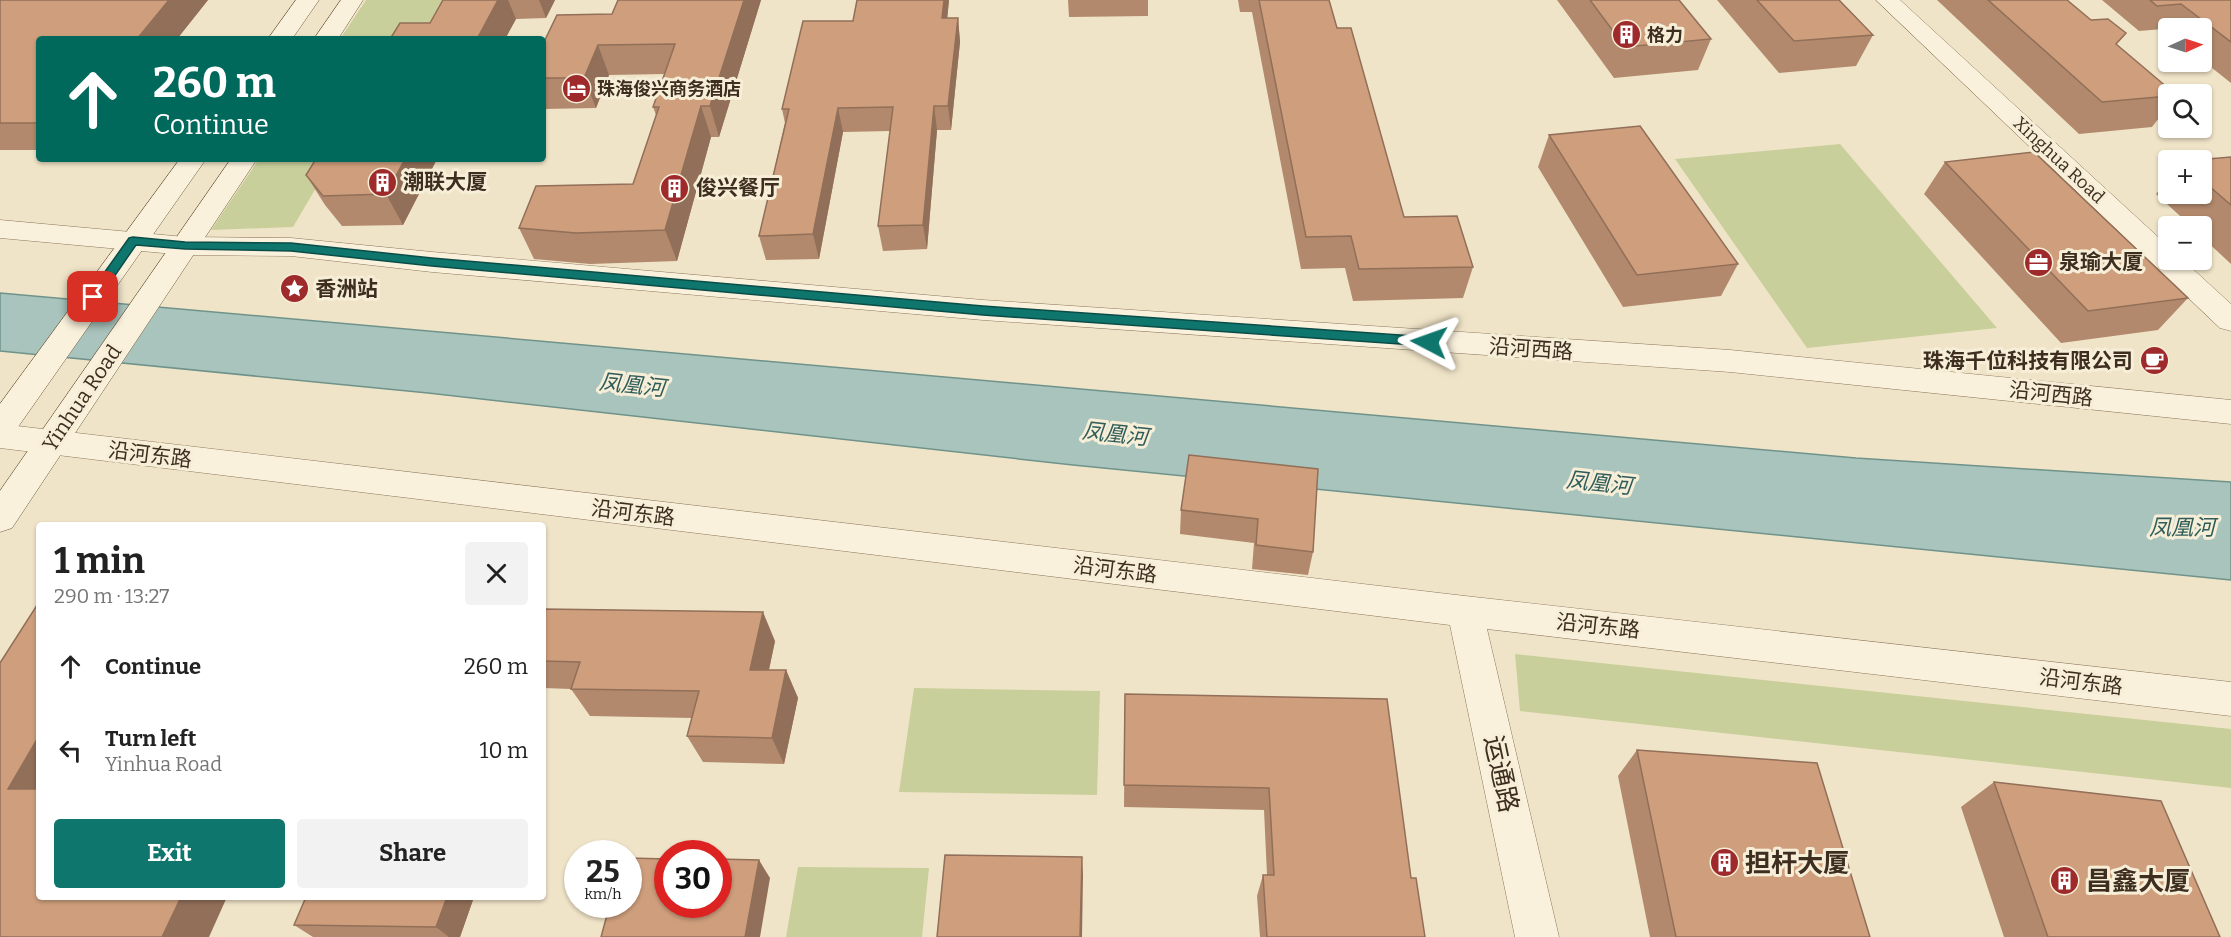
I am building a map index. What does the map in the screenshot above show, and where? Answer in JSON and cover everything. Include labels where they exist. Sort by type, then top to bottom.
[{"type":"street","points":[[282,36],[308,0]]},
{"type":"street","points":[[328,36],[352,0]]},
{"type":"street","name":"Xinghua Road","points":[[1887,0],[2231,321]]},
{"type":"street","points":[[0,428],[191,162]]},
{"type":"street","name":"Yinhua Road","points":[[0,518],[242,162]]},
{"type":"street","points":[[0,229],[133,240]]},
{"type":"street","name":"沿河西路","points":[[133,240],[185,246],[291,247],[432,262],[983,310],[1730,361],[2231,412]]},
{"type":"street","name":"沿河东路","points":[[0,436],[51,444],[1465,611],[2231,699]]},
{"type":"street","name":"运通路","points":[[1465,611],[1537,937]]},
{"type":"green space","points":[[366,0],[454,0],[445,14],[415,36],[342,36]]},
{"type":"green space","points":[[1840,144],[1997,328],[1807,348],[1675,159]]},
{"type":"green space","points":[[257,162],[331,162],[293,227],[211,230]]},
{"type":"green space","points":[[1515,654],[2231,729],[2231,788],[1520,711]]},
{"type":"green space","points":[[914,688],[1100,691],[1097,795],[899,792]]},
{"type":"green space","points":[[798,867],[929,868],[922,937],[786,937]]},
{"type":"water","name":"凤凰河","points":[[0,293],[1856,458],[2231,482],[2231,580],[1073,465],[428,393],[0,351]]},
{"type":"building","points":[[0,0],[169,0],[139,36],[36,36],[36,123],[0,123]]},
{"type":"building","points":[[443,0],[498,0],[479,36],[392,36],[400,23],[430,23]]},
{"type":"building","points":[[618,0],[744,0],[710,106],[701,106],[665,230],[576,233],[519,228],[536,186],[633,184],[659,107],[653,107],[675,44],[598,45],[584,78],[546,78],[546,38],[557,15],[612,14]]},
{"type":"building","points":[[857,0],[944,0],[942,18],[958,18],[948,106],[934,106],[923,225],[878,226],[893,107],[838,108],[813,234],[759,236],[789,109],[782,109],[803,21],[853,21]]},
{"type":"building","points":[[1259,0],[1329,0],[1337,28],[1351,28],[1404,217],[1457,216],[1473,267],[1359,269],[1351,236],[1306,237]]},
{"type":"building","points":[[1590,0],[1679,0],[1711,39],[1625,47]]},
{"type":"building","points":[[1757,0],[1839,0],[1873,35],[1794,41]]},
{"type":"building","points":[[1988,0],[2067,0],[2091,20],[2108,19],[2126,33],[2116,44],[2163,84],[2158,84],[2158,97],[2102,102]]},
{"type":"building","points":[[2150,0],[2231,0],[2231,42],[2212,28],[2212,18],[2199,18],[2181,4],[2157,6]]},
{"type":"building","points":[[1640,126],[1738,264],[1637,275],[1549,135]]},
{"type":"building","points":[[2034,152],[2188,298],[2088,311],[1945,162]]},
{"type":"building","points":[[2231,157],[2231,205],[2212,189],[2212,159]]},
{"type":"building","points":[[314,162],[403,162],[386,194],[323,196],[306,175]]},
{"type":"building","points":[[1189,455],[1318,469],[1313,552],[1256,545],[1258,519],[1181,510]]},
{"type":"building","points":[[36,607],[36,741],[8,789],[36,789],[36,900],[180,900],[162,937],[0,937],[0,663]]},
{"type":"building","points":[[546,609],[763,612],[750,670],[786,670],[772,738],[687,736],[699,691],[571,689],[580,662],[546,661]]},
{"type":"building","points":[[1125,694],[1387,699],[1411,878],[1416,878],[1425,937],[1267,937],[1263,875],[1274,875],[1269,788],[1124,785]]},
{"type":"building","name":"担杆大厦","points":[[1637,750],[1817,763],[1870,937],[1676,937]]},
{"type":"building","points":[[1994,782],[2161,801],[2220,937],[2048,937]]},
{"type":"building","points":[[945,855],[1082,857],[1080,937],[937,937]]},
{"type":"building","points":[[642,858],[654,859],[654,918],[732,918],[732,859],[759,860],[745,937],[601,937],[606,918],[642,918]]},
{"type":"building","points":[[305,900],[446,900],[436,927],[294,925]]},
{"type":"place","name":"格力","points":[[1626,35]]},
{"type":"place","name":"珠海俊兴商务酒店","points":[[576,89]]},
{"type":"place","name":"潮联大厦","points":[[382,182]]},
{"type":"place","name":"俊兴餐厅","points":[[675,188]]},
{"type":"place","name":"泉瑜大厦","points":[[2038,262]]},
{"type":"place","name":"香洲站","points":[[294,289]]},
{"type":"place","name":"珠海千位科技有限公司","points":[[2154,361]]},
{"type":"place","name":"担杆大厦","points":[[1724,863]]},
{"type":"place","name":"昌鑫大厦","points":[[2065,881]]},
{"type":"route","points":[[93,297],[133,240],[185,246],[291,247],[432,262],[983,310],[1429,342]]}]
